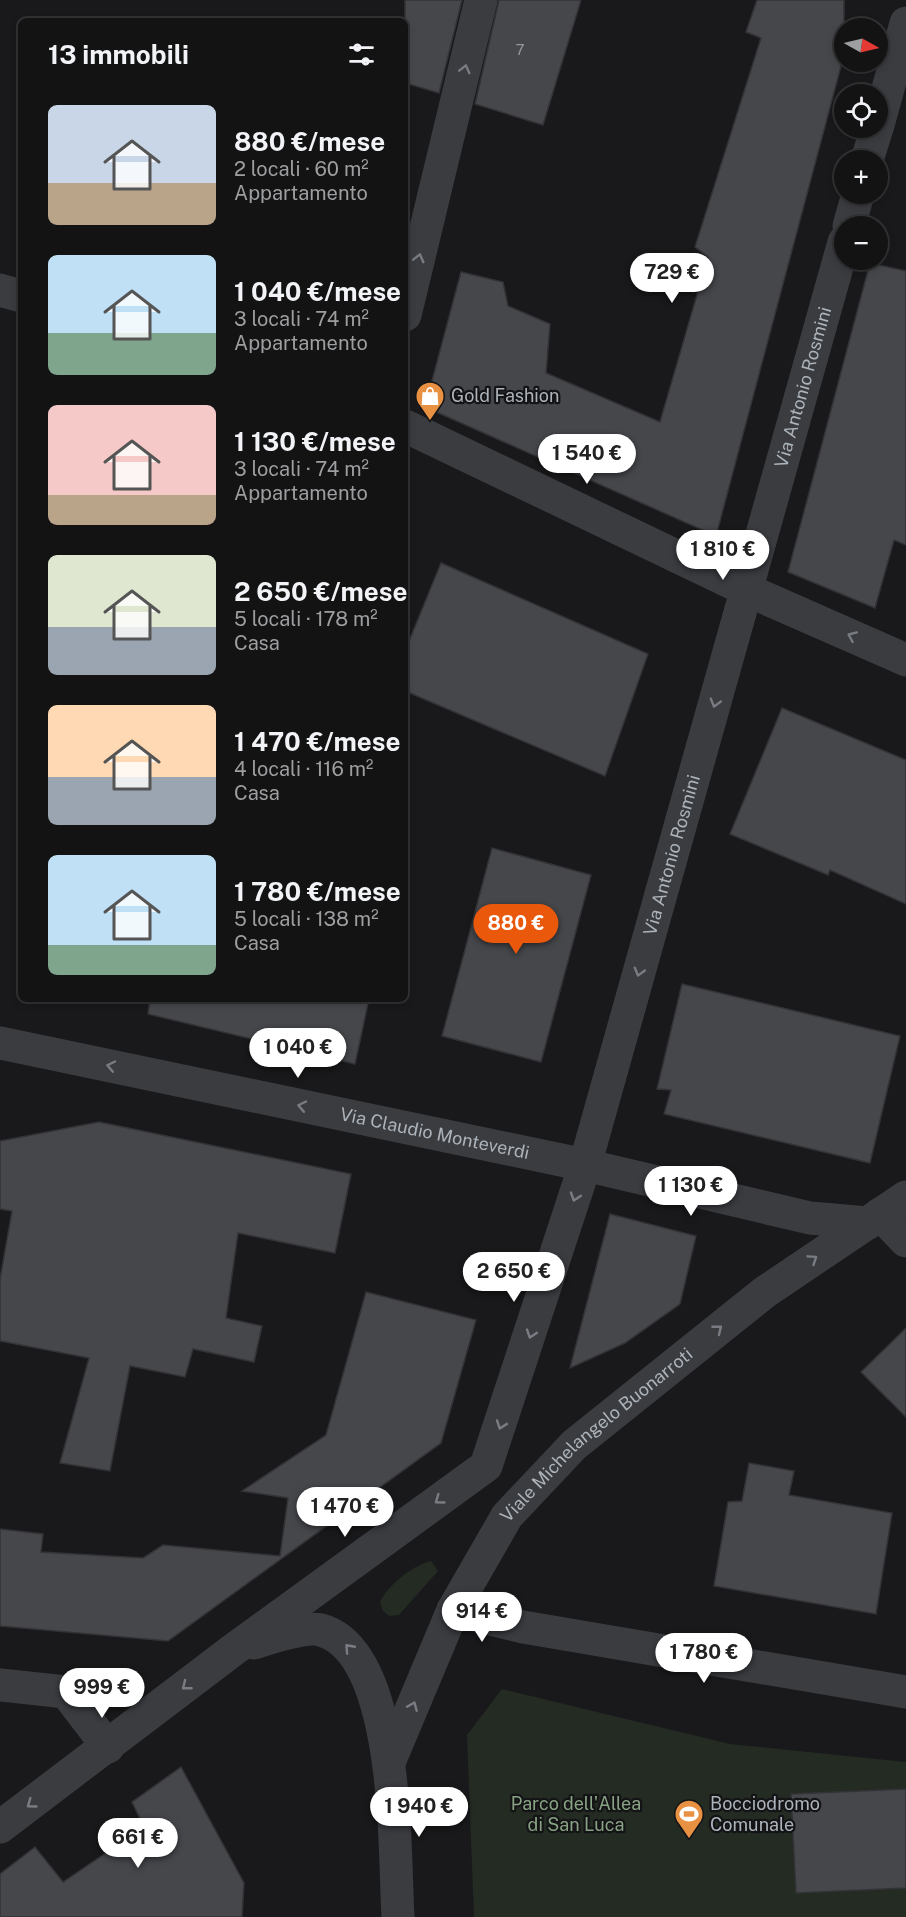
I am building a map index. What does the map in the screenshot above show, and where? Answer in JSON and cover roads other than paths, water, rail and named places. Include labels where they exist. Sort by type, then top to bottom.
[{"type":"street","points":[[408,303],[481,0]]},
{"type":"street","points":[[888,87],[906,23]]},
{"type":"street","name":"Via Antonio Rosmini","points":[[233,1650],[486,1466],[585,1165],[836,270]]},
{"type":"street","points":[[0,290],[18,295]]},
{"type":"street","points":[[408,427],[747,590],[906,660]]},
{"type":"street","name":"Via Claudio Monteverdi","points":[[0,1043],[585,1165],[810,1218],[885,1211]]},
{"type":"street","points":[[885,1211],[906,1241]]},
{"type":"street","name":"Viale Michelangelo Buonarroti","points":[[390,1761],[453,1610],[507,1516],[574,1445],[765,1292],[885,1211]]},
{"type":"street","points":[[453,1610],[523,1627],[906,1692]]},
{"type":"street","points":[[0,1827],[233,1650],[278,1635],[320,1629],[345,1642],[362,1663],[390,1761],[398,1917]]},
{"type":"street","points":[[0,1685],[66,1692],[108,1747]]},
{"type":"place","name":"Gold Fashion","points":[[430,422]]},
{"type":"place","name":"Bocciodromo Comunale","points":[[689,1840]]},
{"type":"park label","name":"Parco dell'Allea di San Luca","points":[[576,1814]]}]
